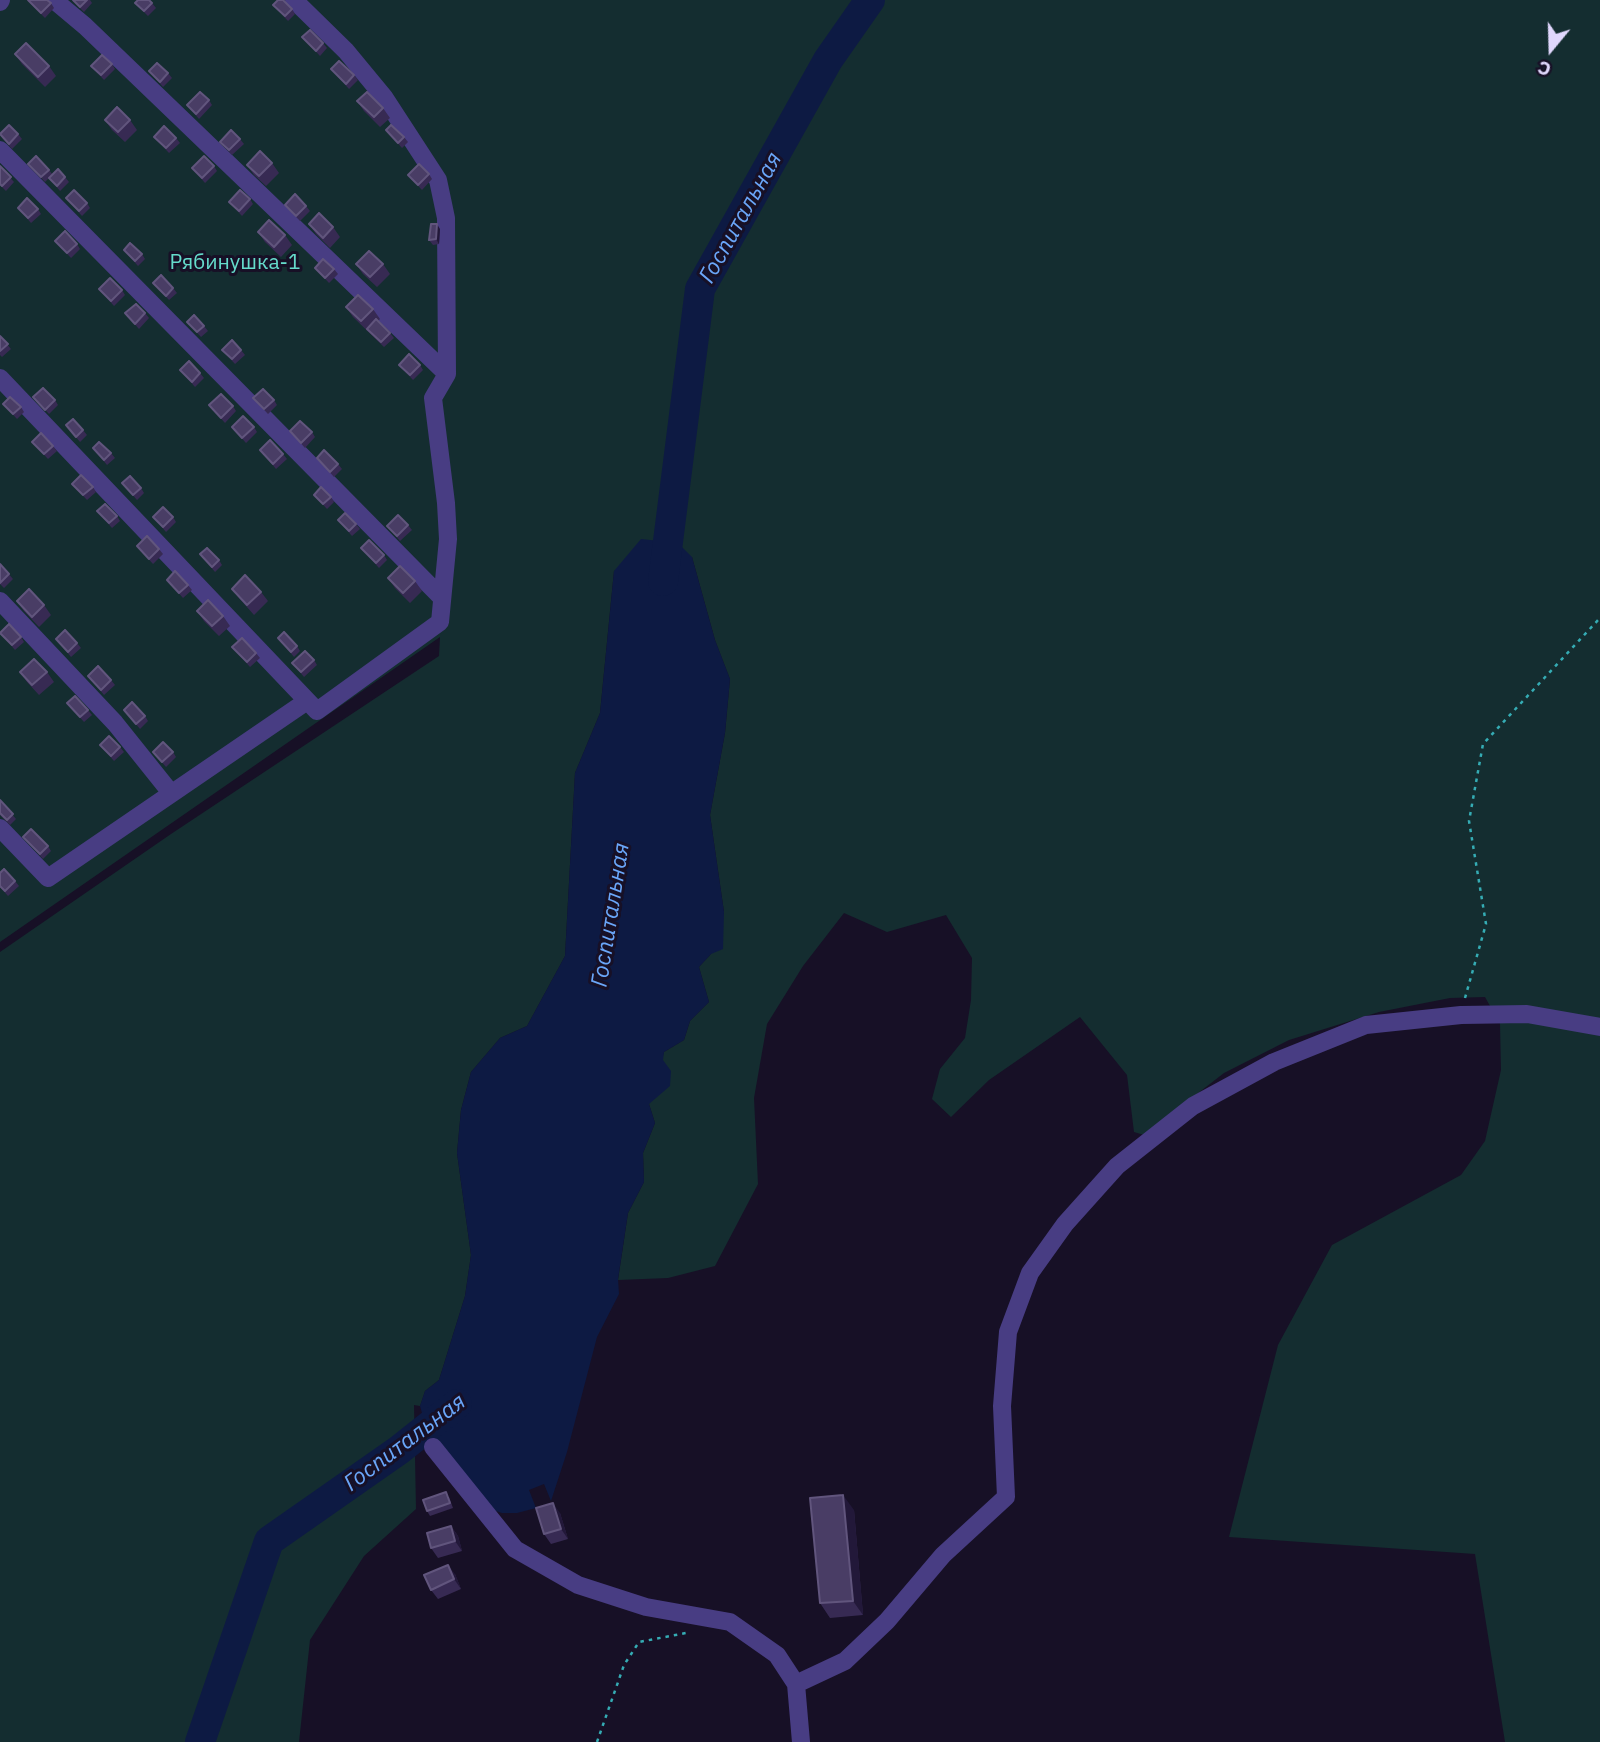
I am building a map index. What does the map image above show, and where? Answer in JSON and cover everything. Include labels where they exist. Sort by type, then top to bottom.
[{"type":"street","points":[[54,0],[96,36],[447,374]]},
{"type":"street","points":[[0,378],[317,711],[440,622],[448,539],[433,398],[447,374],[446,218],[438,180],[384,96],[346,51],[295,0]]},
{"type":"street","points":[[0,150],[441,597]]},
{"type":"street","points":[[0,601],[115,723],[171,793]]},
{"type":"street","points":[[0,828],[48,878],[307,701]]},
{"type":"street","points":[[796,1684],[845,1661],[887,1621],[943,1555],[1006,1497],[1002,1406],[1008,1332],[1030,1273],[1065,1224],[1117,1166],[1193,1106],[1274,1062],[1366,1026],[1461,1015],[1527,1014],[1600,1027]]},
{"type":"street","points":[[433,1447],[515,1549],[578,1585],[646,1607],[730,1622],[778,1655],[796,1684],[802,1742]]},
{"type":"path","points":[[1461,1015],[1486,924],[1469,821],[1483,744],[1600,618]]},
{"type":"path","points":[[597,1742],[624,1665],[639,1642],[682,1635],[710,1618]]},
{"type":"green space","name":"Рябинушка-1","points":[[0,0],[1600,0],[1600,1742],[1505,1742],[1475,1554],[1229,1537],[1278,1345],[1332,1245],[1461,1175],[1485,1141],[1501,1070],[1500,1024],[1485,997],[1450,998],[1379,1012],[1289,1040],[1224,1073],[1144,1135],[1134,1132],[1127,1075],[1080,1017],[989,1080],[951,1117],[932,1099],[940,1069],[965,1038],[971,1000],[972,958],[946,915],[887,932],[844,913],[803,966],[767,1024],[754,1098],[758,1184],[715,1266],[668,1278],[618,1280],[628,1213],[644,1182],[643,1153],[655,1123],[649,1104],[664,1052],[684,1040],[690,1021],[709,1002],[699,967],[711,954],[724,912],[710,815],[725,733],[730,679],[715,640],[692,557],[614,571],[600,713],[575,773],[565,956],[527,1026],[500,1038],[471,1072],[461,1110],[457,1153],[471,1255],[465,1296],[439,1380],[425,1391],[420,1406],[414,1405],[416,1509],[364,1556],[310,1640],[299,1742],[0,1742],[0,952],[171,834],[439,656],[440,637],[0,942]]},
{"type":"water","points":[[641,539],[678,543],[692,557],[715,640],[730,679],[725,733],[710,815],[724,912],[723,949],[711,954],[699,967],[709,1002],[690,1021],[684,1040],[664,1052],[663,1060],[671,1071],[670,1086],[649,1104],[655,1123],[643,1153],[644,1182],[628,1213],[618,1279],[619,1294],[597,1337],[567,1452],[551,1501],[544,1484],[529,1490],[536,1508],[517,1513],[502,1513],[493,1510],[426,1427],[420,1406],[425,1391],[439,1380],[465,1296],[471,1255],[457,1153],[461,1110],[471,1072],[500,1038],[527,1026],[565,956],[575,773],[600,713],[614,571]]},
{"type":"building","points":[[28,0],[47,0],[51,3],[41,13]]},
{"type":"building","points":[[73,0],[87,0],[80,7]]},
{"type":"building","points":[[138,0],[149,0],[152,3],[144,11],[135,3]]},
{"type":"building","points":[[278,0],[283,0],[292,9],[285,16],[273,5]]},
{"type":"building","points":[[310,30],[323,43],[316,51],[302,37]]},
{"type":"building","points":[[26,43],[49,66],[38,77],[15,54]]},
{"type":"building","points":[[102,55],[112,64],[101,75],[91,66]]},
{"type":"building","points":[[339,61],[354,75],[346,84],[331,69]]},
{"type":"building","points":[[157,63],[168,73],[160,82],[149,71]]},
{"type":"building","points":[[200,92],[209,100],[196,114],[187,105]]},
{"type":"building","points":[[367,92],[383,108],[374,117],[357,101]]},
{"type":"building","points":[[117,107],[130,120],[118,132],[105,120]]},
{"type":"building","points":[[9,125],[18,134],[9,144],[0,134]]},
{"type":"building","points":[[391,125],[404,137],[398,143],[386,130]]},
{"type":"building","points":[[164,126],[176,138],[166,148],[154,137]]},
{"type":"building","points":[[231,130],[240,139],[229,150],[220,142]]},
{"type":"building","points":[[260,151],[272,163],[259,176],[247,165]]},
{"type":"building","points":[[36,156],[49,170],[41,177],[28,164]]},
{"type":"building","points":[[204,156],[214,166],[202,178],[192,168]]},
{"type":"building","points":[[419,164],[429,174],[418,185],[408,175]]},
{"type":"building","points":[[0,166],[11,177],[2,186],[0,184]]},
{"type":"building","points":[[58,169],[65,177],[57,186],[49,178]]},
{"type":"building","points":[[74,190],[87,203],[79,211],[66,198]]},
{"type":"building","points":[[240,190],[250,199],[239,211],[229,202]]},
{"type":"building","points":[[295,194],[306,206],[296,216],[285,205]]},
{"type":"building","points":[[27,198],[38,209],[28,218],[18,208]]},
{"type":"building","points":[[319,213],[333,227],[323,238],[309,224]]},
{"type":"building","points":[[269,220],[285,235],[274,247],[258,232]]},
{"type":"building","points":[[431,224],[437,224],[436,239],[429,240]]},
{"type":"building","points":[[65,231],[77,244],[67,253],[55,241]]},
{"type":"building","points":[[130,243],[142,254],[135,261],[124,250]]},
{"type":"building","points":[[369,251],[383,264],[370,277],[356,264]]},
{"type":"building","points":[[323,259],[334,269],[325,278],[315,268]]},
{"type":"building","points":[[161,275],[173,288],[166,296],[153,283]]},
{"type":"building","points":[[110,278],[122,290],[111,301],[99,289]]},
{"type":"building","points":[[358,295],[373,309],[361,321],[346,307]]},
{"type":"building","points":[[136,304],[145,313],[135,324],[125,313]]},
{"type":"building","points":[[194,315],[204,326],[197,332],[187,322]]},
{"type":"building","points":[[376,319],[390,333],[381,342],[367,329]]},
{"type":"building","points":[[0,336],[8,344],[0,351]]},
{"type":"building","points":[[232,340],[241,350],[232,359],[222,350]]},
{"type":"building","points":[[409,354],[420,365],[410,375],[399,365]]},
{"type":"building","points":[[189,361],[200,373],[192,382],[180,370]]},
{"type":"building","points":[[43,388],[55,400],[45,410],[33,397]]},
{"type":"building","points":[[263,389],[274,400],[264,409],[253,398]]},
{"type":"building","points":[[221,394],[233,406],[221,418],[209,405]]},
{"type":"building","points":[[10,397],[21,407],[13,414],[3,404]]},
{"type":"building","points":[[243,416],[254,427],[242,438],[232,427]]},
{"type":"building","points":[[73,419],[83,430],[76,437],[66,425]]},
{"type":"building","points":[[300,421],[312,432],[301,443],[290,431]]},
{"type":"building","points":[[41,433],[53,446],[44,454],[32,442]]},
{"type":"building","points":[[270,440],[283,454],[273,464],[260,450]]},
{"type":"building","points":[[99,442],[111,453],[104,460],[93,448]]},
{"type":"building","points":[[324,450],[338,464],[330,472],[317,458]]},
{"type":"building","points":[[81,475],[93,487],[83,495],[72,484]]},
{"type":"building","points":[[130,476],[141,488],[133,495],[122,483]]},
{"type":"building","points":[[321,487],[331,497],[323,504],[314,495]]},
{"type":"building","points":[[105,504],[117,516],[109,523],[97,511]]},
{"type":"building","points":[[163,507],[173,517],[163,527],[153,517]]},
{"type":"building","points":[[345,513],[356,524],[349,531],[338,520]]},
{"type":"building","points":[[398,515],[408,525],[397,536],[387,526]]},
{"type":"building","points":[[147,536],[159,549],[149,559],[137,546]]},
{"type":"building","points":[[369,540],[384,555],[376,563],[361,548]]},
{"type":"building","points":[[207,548],[219,560],[212,567],[200,554]]},
{"type":"building","points":[[0,564],[9,574],[0,583]]},
{"type":"building","points":[[400,566],[415,581],[403,593],[388,578]]},
{"type":"building","points":[[175,571],[188,585],[179,593],[167,580]]},
{"type":"building","points":[[245,575],[261,592],[247,605],[232,589]]},
{"type":"building","points":[[29,589],[44,605],[32,617],[17,601]]},
{"type":"building","points":[[208,600],[223,616],[212,626],[197,611]]},
{"type":"building","points":[[9,624],[21,637],[12,645],[0,633]]},
{"type":"building","points":[[65,630],[77,643],[68,652],[56,639]]},
{"type":"building","points":[[284,632],[297,646],[291,652],[278,638]]},
{"type":"building","points":[[242,638],[256,653],[247,662],[232,647]]},
{"type":"building","points":[[305,651],[314,660],[301,672],[292,663]]},
{"type":"building","points":[[34,659],[47,672],[32,685],[20,672]]},
{"type":"building","points":[[98,666],[111,680],[101,690],[88,676]]},
{"type":"building","points":[[75,696],[88,710],[80,717],[67,703]]},
{"type":"building","points":[[132,702],[145,716],[136,724],[124,710]]},
{"type":"building","points":[[109,736],[120,747],[111,756],[100,745]]},
{"type":"building","points":[[163,742],[173,752],[162,762],[153,752]]},
{"type":"building","points":[[0,800],[13,814],[7,820],[0,813]]},
{"type":"building","points":[[31,829],[48,846],[40,854],[23,837]]},
{"type":"building","points":[[4,869],[15,881],[5,891],[0,886],[0,873]]},
{"type":"building","points":[[446,1492],[450,1503],[427,1511],[423,1500]]},
{"type":"building","points":[[843,1495],[853,1601],[820,1603],[810,1498]]},
{"type":"building","points":[[553,1503],[561,1529],[544,1534],[536,1508]]},
{"type":"building","points":[[451,1526],[455,1541],[431,1548],[427,1533]]},
{"type":"building","points":[[448,1565],[454,1579],[431,1590],[424,1575]]},
{"type":"waterway","name":"Госпитальная","points":[[663,581],[700,289],[828,60],[870,0]]},
{"type":"waterway","name":"Госпитальная","points":[[200,1742],[269,1541],[399,1450],[457,1404]]}]
